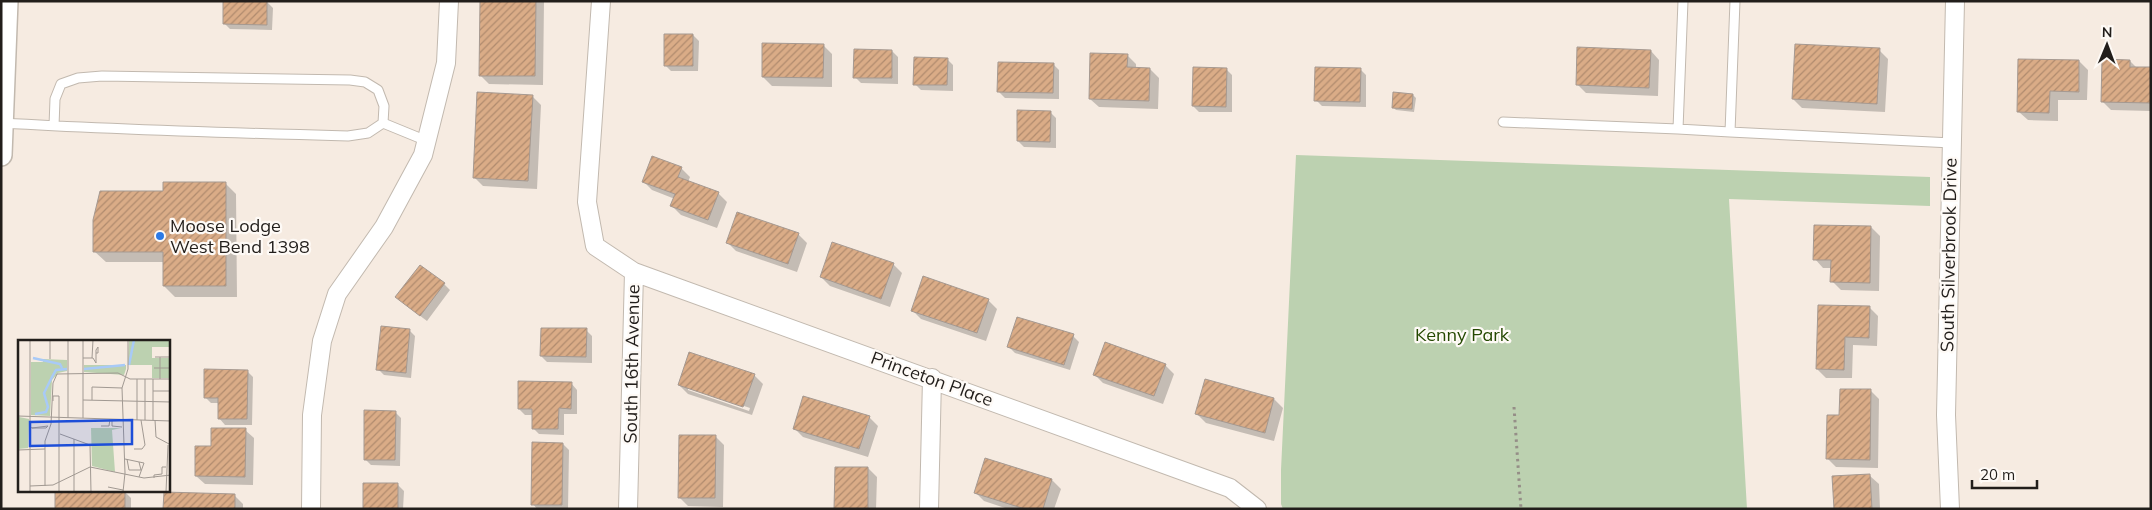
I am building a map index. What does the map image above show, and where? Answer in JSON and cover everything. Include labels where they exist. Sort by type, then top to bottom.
[{"type":"street","points":[[1,155],[7,1]]},
{"type":"street","points":[[311,509],[312,415],[322,341],[337,294],[384,227],[423,155],[446,64],[449,1]]},
{"type":"street","name":"South 16th Avenue","points":[[601,1],[587,202],[595,246],[634,272],[628,509]]},
{"type":"street","name":"South Silverbrook Drive","points":[[1950,509],[1946,415],[1955,1]]},
{"type":"street","name":"Princeton Place","points":[[634,272],[932,378],[1230,488],[1256,509]]},
{"type":"street","points":[[929,509],[932,378]]},
{"type":"lane","points":[[1678,129],[1683,1]]},
{"type":"lane","points":[[1730,132],[1735,1]]},
{"type":"lane","points":[[2,123],[54,126],[163,132],[348,136],[368,133],[382,123],[384,106],[378,90],[365,82],[350,80],[102,76],[78,78],[61,84],[55,99],[54,126]]},
{"type":"lane","points":[[1503,122],[1952,143]]},
{"type":"lane","points":[[382,123],[427,141]]},
{"type":"path","points":[[1514,407],[1520,509]]},
{"type":"green space","name":"Kenny Park","points":[[1296,155],[1930,177],[1930,206],[1729,199],[1747,509],[1283,509],[1281,504],[1281,470]]},
{"type":"building","points":[[223,1],[267,1],[267,25],[223,24]]},
{"type":"building","points":[[480,1],[536,1],[535,76],[479,76]]},
{"type":"building","points":[[664,34],[693,34],[693,66],[664,66]]},
{"type":"building","points":[[762,43],[824,44],[823,78],[762,77]]},
{"type":"building","points":[[1795,44],[1880,48],[1877,104],[1792,99]]},
{"type":"building","points":[[1577,47],[1651,50],[1649,88],[1576,85]]},
{"type":"building","points":[[854,49],[892,50],[892,78],[853,78]]},
{"type":"building","points":[[1090,53],[1128,54],[1127,67],[1150,68],[1149,101],[1089,99]]},
{"type":"building","points":[[914,57],[948,58],[947,85],[913,85]]},
{"type":"building","points":[[2018,59],[2079,60],[2079,92],[2050,91],[2049,113],[2017,112]]},
{"type":"building","points":[[2102,59],[2130,60],[2130,67],[2151,67],[2151,103],[2101,102]]},
{"type":"building","points":[[998,62],[1054,63],[1053,93],[997,92]]},
{"type":"building","points":[[1193,67],[1227,68],[1226,107],[1192,106]]},
{"type":"building","points":[[1315,67],[1361,68],[1360,102],[1314,101]]},
{"type":"building","points":[[477,92],[533,95],[528,181],[473,178]]},
{"type":"building","points":[[1393,92],[1413,94],[1412,109],[1392,108]]},
{"type":"building","points":[[1017,110],[1051,111],[1050,142],[1017,141]]},
{"type":"building","points":[[652,156],[682,167],[678,177],[719,192],[708,220],[670,206],[675,194],[642,182]]},
{"type":"building","name":"Moose Lodge West Bend 1398","points":[[163,182],[226,182],[226,286],[163,286],[163,252],[93,252],[93,220],[100,191],[163,191]]},
{"type":"building","points":[[737,212],[799,233],[788,264],[726,243]]},
{"type":"building","points":[[1814,225],[1871,226],[1870,283],[1830,282],[1831,260],[1813,260]]},
{"type":"building","points":[[832,242],[894,263],[881,299],[820,277]]},
{"type":"building","points":[[420,265],[445,283],[420,316],[395,297]]},
{"type":"building","points":[[923,276],[989,299],[977,333],[911,311]]},
{"type":"building","points":[[1818,305],[1870,306],[1869,338],[1845,337],[1844,370],[1816,369]]},
{"type":"building","points":[[1017,317],[1074,334],[1064,365],[1007,347]]},
{"type":"building","points":[[381,326],[410,329],[406,373],[376,370]]},
{"type":"building","points":[[541,328],[587,328],[586,357],[540,356]]},
{"type":"building","points":[[1105,342],[1166,364],[1154,396],[1093,375]]},
{"type":"building","points":[[689,352],[755,374],[743,407],[678,385]]},
{"type":"building","points":[[204,369],[248,370],[247,419],[218,419],[218,398],[204,398]]},
{"type":"building","points":[[1205,379],[1274,398],[1265,433],[1195,414]]},
{"type":"building","points":[[518,381],[572,382],[571,409],[559,408],[558,429],[532,429],[532,409],[518,409]]},
{"type":"building","points":[[1840,389],[1871,389],[1870,460],[1826,459],[1827,415],[1839,415]]},
{"type":"building","points":[[803,396],[870,416],[859,449],[793,429]]},
{"type":"building","points":[[364,410],[396,411],[395,460],[364,460]]},
{"type":"building","points":[[211,428],[246,428],[245,477],[195,476],[195,446],[211,446]]},
{"type":"building","points":[[679,435],[716,435],[715,498],[678,498]]},
{"type":"building","points":[[532,442],[563,443],[562,505],[531,505]]},
{"type":"building","points":[[985,458],[1052,479],[1043,509],[1025,509],[974,493]]},
{"type":"building","points":[[835,467],[868,467],[868,509],[834,509]]},
{"type":"building","points":[[1870,474],[1872,509],[1834,509],[1832,476]]},
{"type":"building","points":[[363,483],[398,483],[398,509],[363,509]]},
{"type":"building","points":[[55,492],[125,492],[125,509],[55,509]]},
{"type":"building","points":[[164,492],[235,494],[235,509],[163,509]]},
{"type":"place","name":"Moose Lodge West Bend 1398","points":[[160,236]]}]
